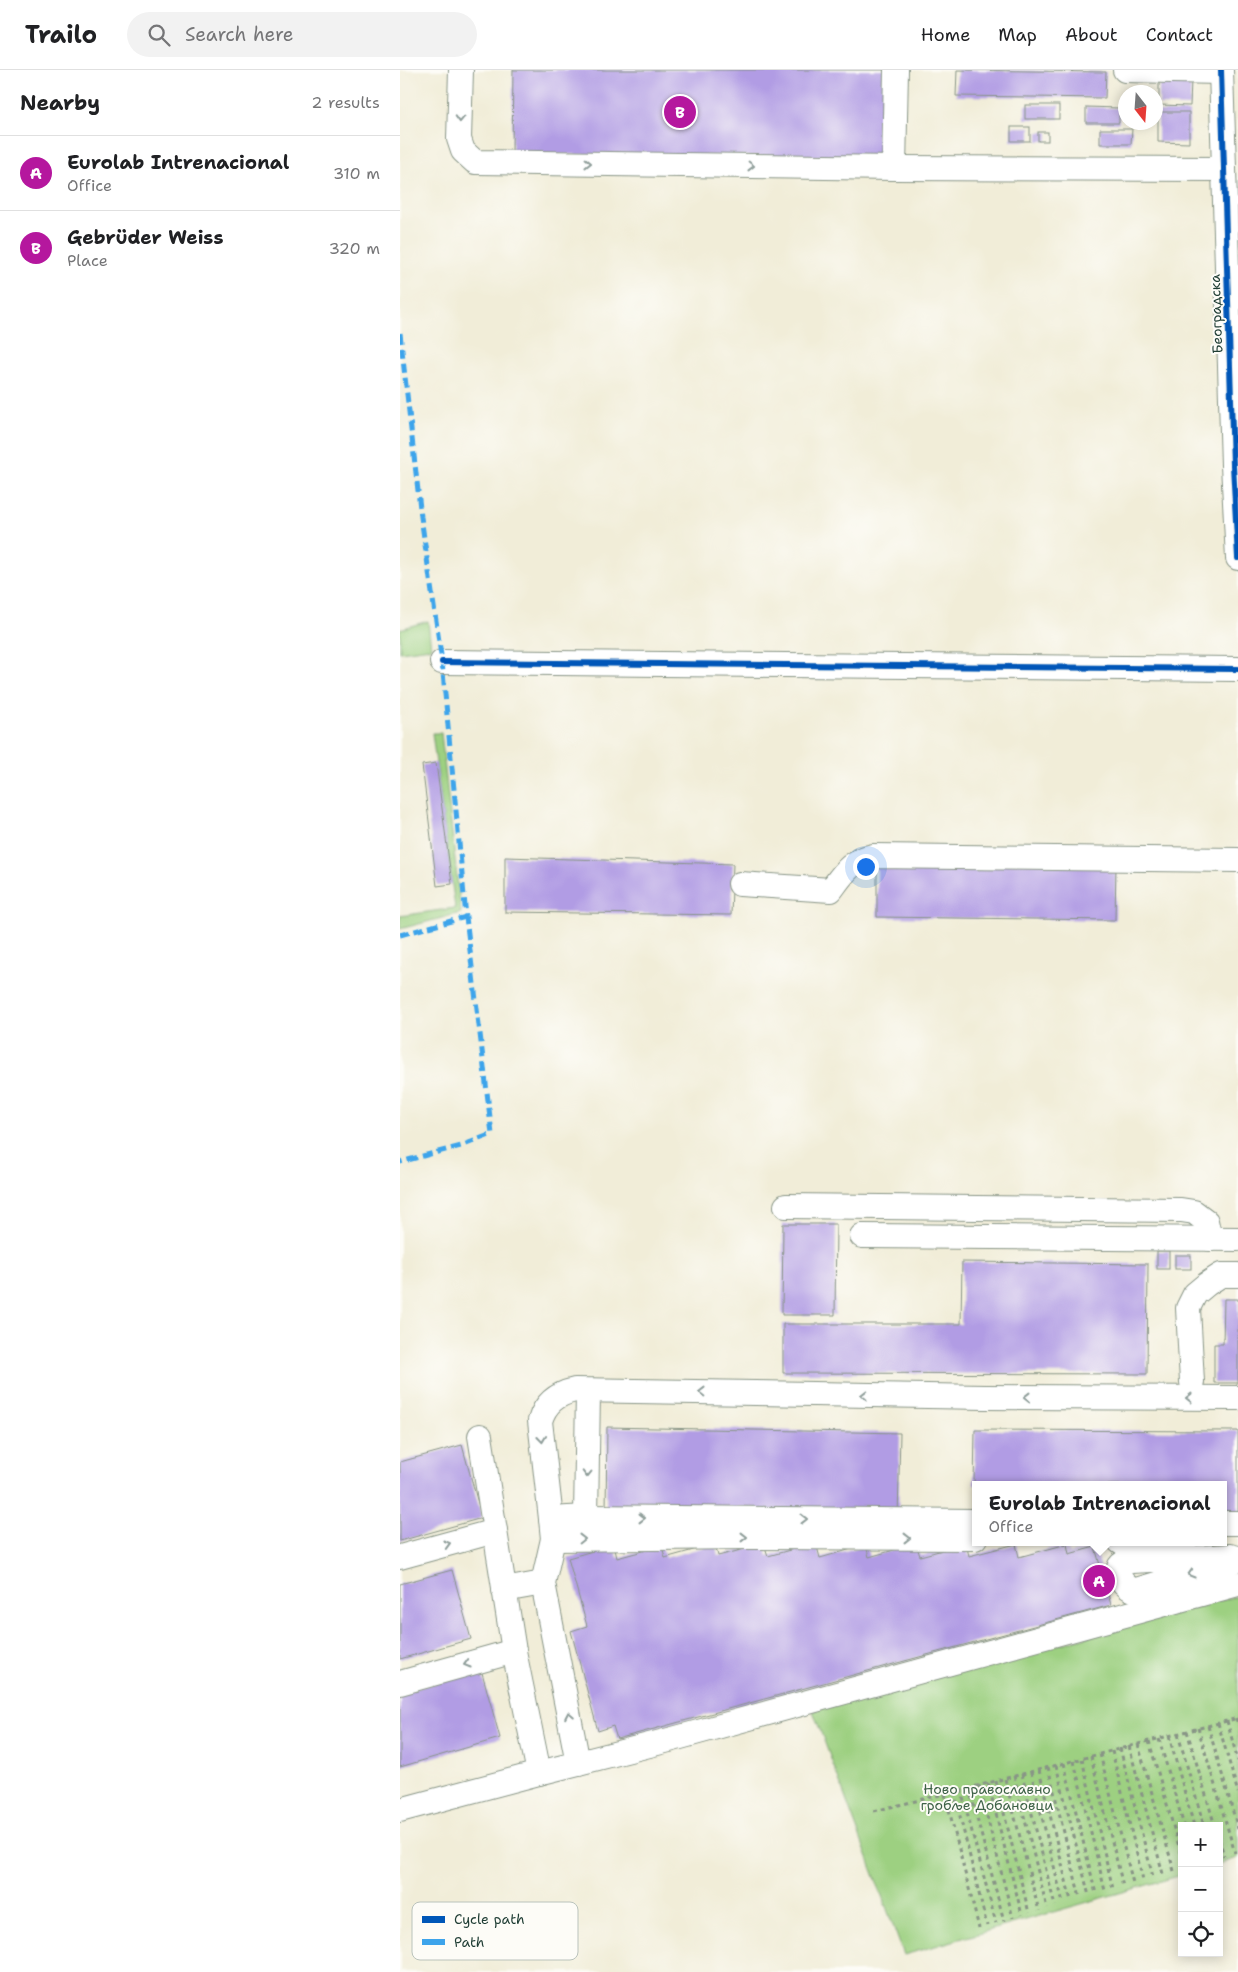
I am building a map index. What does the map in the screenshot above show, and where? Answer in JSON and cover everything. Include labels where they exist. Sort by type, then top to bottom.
[{"type":"street","points":[[461,70],[460,139],[463,151],[474,162],[894,168],[1223,169]]},
{"type":"street","points":[[894,168],[896,70]]},
{"type":"street","points":[[1125,70],[1221,71]]},
{"type":"street","name":"Београдска","points":[[1221,71],[1238,558]]},
{"type":"street","points":[[442,662],[1238,669]]},
{"type":"street","points":[[740,884],[831,890],[846,869],[857,861],[874,856],[1238,860]]},
{"type":"street","points":[[786,1206],[1181,1210],[1194,1212],[1206,1220],[1210,1239]]},
{"type":"street","points":[[862,1236],[1237,1239],[1238,1275],[1221,1275],[1207,1284],[1195,1294],[1188,1308],[1192,1382]]},
{"type":"street","points":[[578,1763],[543,1583],[552,1529],[540,1422],[543,1412],[557,1396],[575,1390],[1238,1398]]},
{"type":"street","points":[[586,1517],[588,1391]]},
{"type":"street","points":[[480,1436],[514,1651],[539,1772]]},
{"type":"street","points":[[552,1529],[586,1517],[972,1521]]},
{"type":"street","points":[[552,1529],[750,1537],[972,1538]]},
{"type":"street","points":[[400,1557],[495,1531]]},
{"type":"street","points":[[1214,1546],[1238,1547]]},
{"type":"street","points":[[504,1590],[543,1583]]},
{"type":"street","points":[[400,1810],[539,1772],[673,1739],[1238,1584]]},
{"type":"street","points":[[400,1683],[514,1651]]},
{"type":"path","points":[[874,1811],[970,1788],[1237,1718],[1238,1725]]},
{"type":"path","points":[[1227,1721],[1238,1761]]},
{"type":"path","points":[[1218,1723],[1238,1793]]},
{"type":"path","points":[[1208,1726],[1238,1829]]},
{"type":"path","points":[[1198,1728],[1235,1853]]},
{"type":"path","points":[[1187,1731],[1214,1822]]},
{"type":"path","points":[[1178,1734],[1203,1822]]},
{"type":"path","points":[[1168,1736],[1193,1822]]},
{"type":"path","points":[[1159,1739],[1183,1822]]},
{"type":"path","points":[[1149,1741],[1178,1843]]},
{"type":"path","points":[[1138,1744],[1174,1871]]},
{"type":"path","points":[[1129,1746],[1163,1874]]},
{"type":"path","points":[[1120,1748],[1153,1877]]},
{"type":"path","points":[[1112,1751],[1143,1880]]},
{"type":"path","points":[[1100,1754],[1133,1883]]},
{"type":"path","points":[[1091,1756],[1123,1886]]},
{"type":"path","points":[[1082,1758],[1113,1889]]},
{"type":"path","points":[[1074,1761],[1105,1891]]},
{"type":"path","points":[[1064,1763],[1096,1894]]},
{"type":"path","points":[[1056,1765],[1089,1896]]},
{"type":"path","points":[[1048,1767],[1080,1898]]},
{"type":"path","points":[[1039,1770],[1071,1901]]},
{"type":"path","points":[[1031,1772],[1063,1903]]},
{"type":"path","points":[[1022,1774],[1055,1906]]},
{"type":"path","points":[[1014,1776],[1047,1908]]},
{"type":"path","points":[[1005,1779],[1039,1911]]},
{"type":"path","points":[[996,1781],[1029,1914]]},
{"type":"path","points":[[988,1783],[1022,1915]]},
{"type":"path","points":[[979,1785],[1013,1918]]},
{"type":"path","points":[[970,1788],[1004,1921]]},
{"type":"path","points":[[961,1790],[996,1923]]},
{"type":"path","points":[[954,1792],[987,1926]]},
{"type":"path","points":[[945,1794],[979,1928]]},
{"type":"green space","points":[[428,621],[431,648],[400,652],[400,629]]},
{"type":"green space","points":[[432,733],[441,733],[461,913],[400,929],[400,916],[455,908]]},
{"type":"green space","name":"Ново православно гробље Добановци","points":[[1238,1596],[1238,1858],[1223,1863],[1223,1822],[1178,1822],[1178,1876],[904,1955],[813,1711]]},
{"type":"building","points":[[513,70],[887,70],[886,150],[882,155],[876,157],[512,154]]},
{"type":"building","points":[[957,70],[1106,72],[1105,98],[956,96]]},
{"type":"building","points":[[1159,79],[1191,80],[1190,106],[1163,105],[1163,85],[1159,85]]},
{"type":"building","points":[[1025,105],[1059,105],[1059,119],[1025,119]]},
{"type":"building","points":[[1086,107],[1118,108],[1118,123],[1086,123]]},
{"type":"building","points":[[1163,112],[1189,112],[1189,143],[1158,142],[1158,130],[1163,130]]},
{"type":"building","points":[[1011,127],[1030,127],[1030,141],[1011,141]]},
{"type":"building","points":[[1100,129],[1132,130],[1131,144],[1100,144]]},
{"type":"building","points":[[1038,132],[1048,132],[1048,141],[1038,141]]},
{"type":"building","points":[[436,763],[452,884],[437,886],[422,765]]},
{"type":"building","points":[[505,857],[733,864],[731,915],[505,912]]},
{"type":"building","points":[[877,862],[1116,864],[1115,920],[877,917]]},
{"type":"building","points":[[783,1224],[836,1224],[835,1315],[782,1315]]},
{"type":"building","points":[[1157,1251],[1169,1251],[1169,1269],[1157,1269]]},
{"type":"building","points":[[1175,1255],[1191,1255],[1191,1269],[1175,1269]]},
{"type":"building","points":[[962,1262],[1148,1264],[1147,1374],[783,1373],[783,1324],[961,1324]]},
{"type":"building","points":[[1224,1299],[1238,1299],[1238,1383],[1214,1383],[1214,1344],[1223,1344]]},
{"type":"building","points":[[607,1427],[900,1433],[898,1518],[606,1512]]},
{"type":"building","points":[[975,1430],[1238,1431],[1238,1516],[1227,1516],[1227,1481],[974,1481]]},
{"type":"building","points":[[462,1445],[482,1518],[400,1541],[400,1462]]},
{"type":"building","points":[[816,1543],[820,1558],[866,1545],[869,1557],[916,1544],[920,1556],[966,1544],[969,1556],[1008,1546],[1016,1546],[1019,1557],[1060,1546],[1067,1546],[1069,1554],[1095,1547],[1111,1605],[617,1739],[613,1726],[598,1731],[571,1631],[587,1626],[568,1558],[614,1545],[617,1558],[662,1546],[665,1558],[715,1544],[718,1556],[764,1544],[768,1556]]},
{"type":"building","points":[[452,1570],[471,1639],[400,1659],[400,1584]]},
{"type":"building","points":[[481,1669],[500,1738],[400,1767],[400,1693]]},
{"type":"marked path","points":[[400,333],[421,517],[442,662],[466,917],[492,1134],[461,1146],[400,1162]]},
{"type":"marked path","points":[[400,935],[466,917]]},
{"type":"cycle path","points":[[1221,70],[1233,465],[1238,558]]},
{"type":"cycle path","points":[[442,662],[1238,669]]},
{"type":"place","name":"Gebrüder Weiss","points":[[680,112]]},
{"type":"place","name":"Eurolab Intrenacional","points":[[1099,1581]]}]
